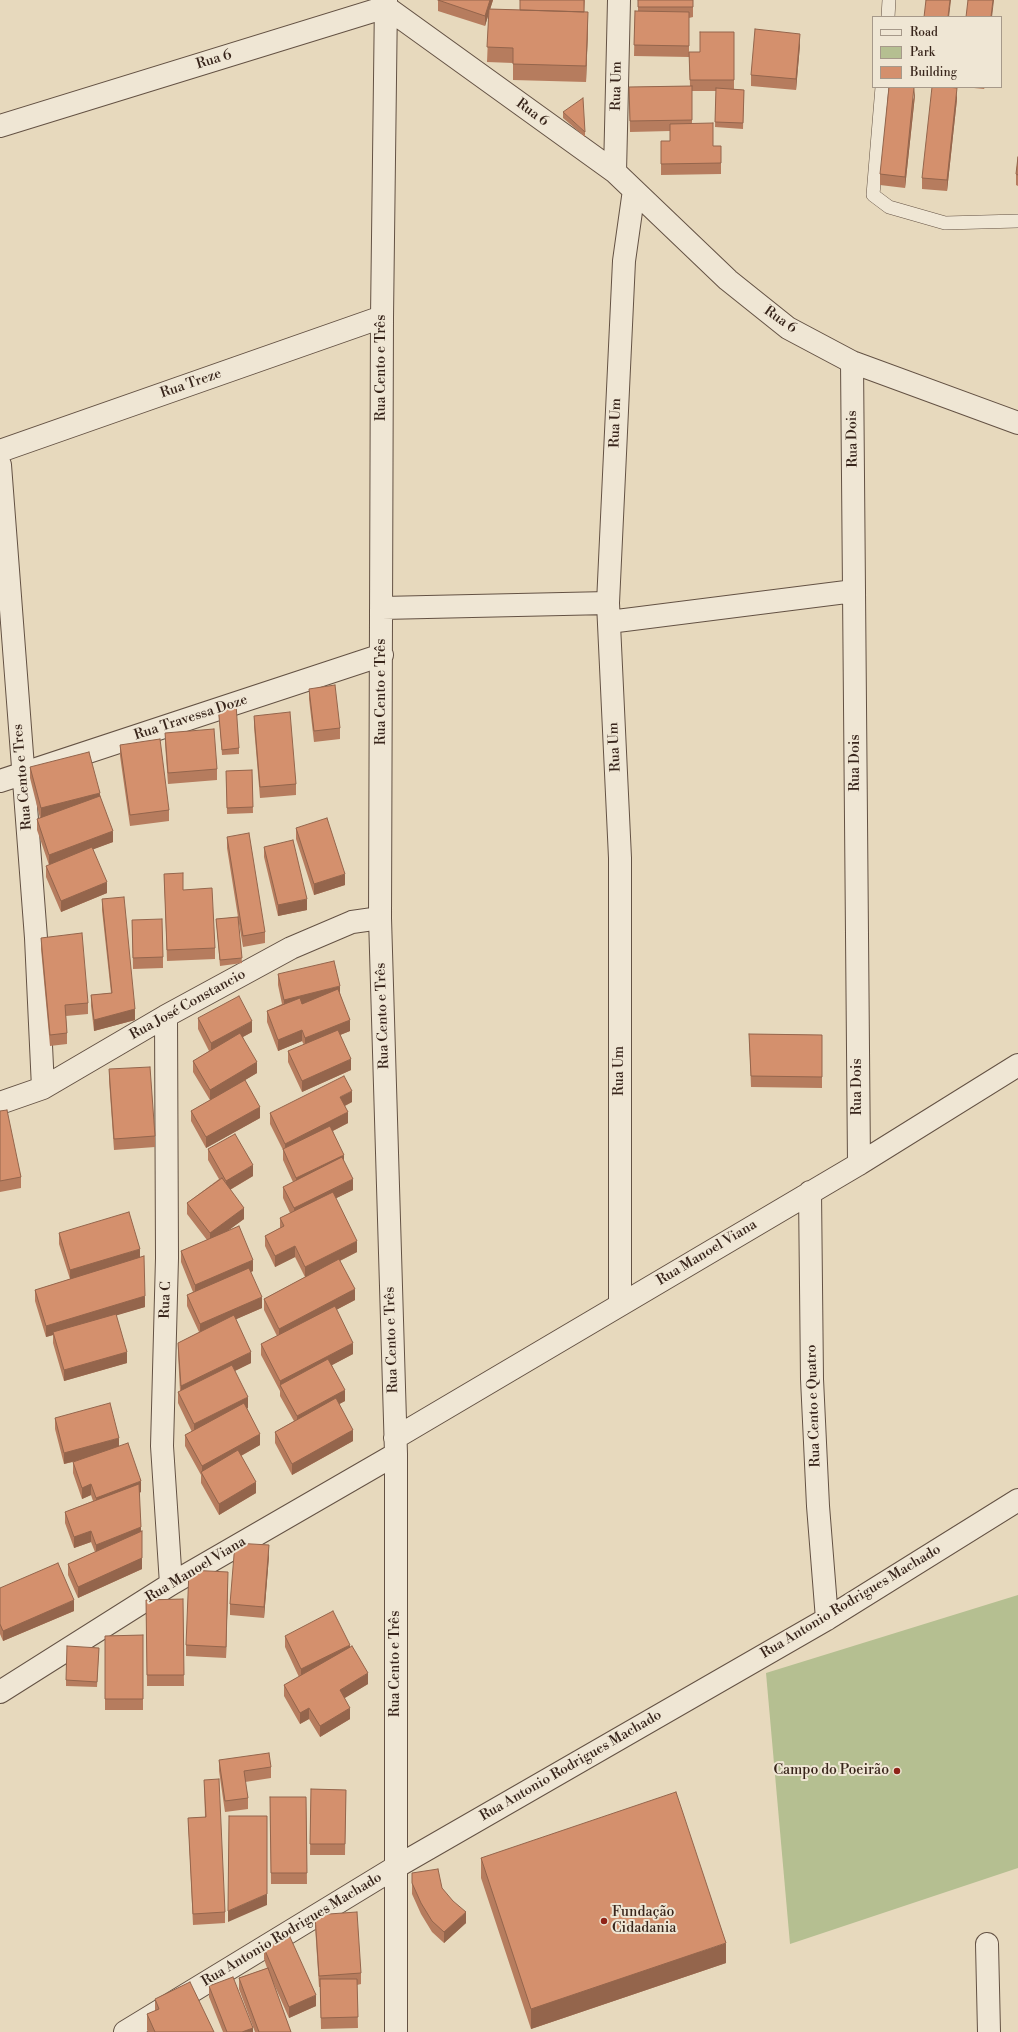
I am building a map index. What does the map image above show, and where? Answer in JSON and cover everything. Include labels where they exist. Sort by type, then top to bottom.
[{"type":"street","name":"Rua Um","points":[[615,172],[618,0]]},
{"type":"street","name":"Rua 6","points":[[0,126],[386,4],[615,172],[734,285],[788,328],[852,362],[1018,423]]},
{"type":"street","name":"Rua Cento e Três","points":[[386,4],[382,317],[380,918],[396,1446],[396,2032]]},
{"type":"street","name":"Rua Um","points":[[620,1304],[620,858],[609,613],[624,261],[634,190]]},
{"type":"street","name":"Rua Treze","points":[[0,451],[382,317]]},
{"type":"street","name":"Rua Dois","points":[[852,362],[859,1164]]},
{"type":"street","name":"Rua Cento e Tres","points":[[0,465],[36,931],[43,1088]]},
{"type":"street","points":[[382,608],[609,613],[854,591]]},
{"type":"street","name":"Rua Travessa Doze","points":[[0,781],[382,655]]},
{"type":"street","name":"Rua José Constancio","points":[[0,1103],[43,1088],[166,1016],[292,948],[352,922],[380,918]]},
{"type":"street","name":"Rua C","points":[[166,1016],[167,1258],[162,1446],[171,1584]]},
{"type":"street","name":"Rua Manoel Viana","points":[[0,1692],[171,1584],[396,1446],[620,1304],[859,1164],[1018,1065]]},
{"type":"street","name":"Rua Cento e Quatro","points":[[810,1192],[812,1379],[818,1506],[827,1618]]},
{"type":"street","name":"Rua Antonio Rodrigues Machado","points":[[125,2032],[396,1867],[827,1618],[1018,1500]]},
{"type":"street","points":[[987,1944],[989,2032]]},
{"type":"lane","points":[[888,16],[889,0]]},
{"type":"lane","points":[[882,88],[873,195],[889,207],[945,223],[1018,221]]},
{"type":"green space","name":"Campo do Poeirão","points":[[1018,1595],[1018,1868],[790,1944],[766,1673]]},
{"type":"building","points":[[438,0],[490,0],[485,16]]},
{"type":"building","points":[[520,0],[584,0],[584,12],[520,10]]},
{"type":"building","points":[[638,0],[693,0],[693,7],[638,7]]},
{"type":"building","points":[[926,0],[950,0],[948,16],[924,16]]},
{"type":"building","points":[[968,0],[993,0],[991,16],[966,16]]},
{"type":"building","points":[[489,9],[588,12],[586,66],[513,64],[513,48],[487,47]]},
{"type":"building","points":[[635,11],[689,12],[689,46],[634,45]]},
{"type":"building","points":[[755,29],[800,34],[796,79],[751,75]]},
{"type":"building","points":[[700,32],[734,32],[734,80],[690,80],[689,52],[700,52]]},
{"type":"building","points":[[692,86],[692,120],[630,121],[629,87]]},
{"type":"building","points":[[716,88],[744,90],[743,123],[715,122]]},
{"type":"building","points":[[889,88],[914,88],[905,177],[880,174]]},
{"type":"building","points":[[932,88],[957,88],[947,180],[922,178]]},
{"type":"building","points":[[583,98],[585,132],[563,112]]},
{"type":"building","points":[[713,123],[713,146],[721,146],[721,163],[661,164],[661,141],[670,141],[670,124]]},
{"type":"building","points":[[1018,157],[1018,175],[1016,174]]},
{"type":"building","points":[[335,685],[340,728],[314,731],[309,689]]},
{"type":"building","points":[[236,704],[239,748],[222,750],[218,705]]},
{"type":"building","points":[[290,712],[296,784],[260,787],[254,716]]},
{"type":"building","points":[[214,729],[217,769],[168,773],[165,733]]},
{"type":"building","points":[[160,739],[169,810],[130,815],[120,745]]},
{"type":"building","points":[[89,752],[100,793],[41,808],[30,767]]},
{"type":"building","points":[[252,770],[253,807],[227,808],[226,771]]},
{"type":"building","points":[[100,796],[113,831],[49,855],[37,819]]},
{"type":"building","points":[[327,818],[345,874],[314,884],[296,828]]},
{"type":"building","points":[[249,833],[265,932],[243,936],[227,837]]},
{"type":"building","points":[[293,840],[307,899],[278,905],[264,847]]},
{"type":"building","points":[[92,847],[107,882],[61,901],[46,866]]},
{"type":"building","points":[[183,873],[183,890],[212,888],[215,948],[167,950],[164,874]]},
{"type":"building","points":[[124,897],[135,1009],[94,1020],[91,995],[112,993],[102,899]]},
{"type":"building","points":[[238,917],[242,958],[220,960],[216,919]]},
{"type":"building","points":[[162,919],[163,957],[133,958],[132,920]]},
{"type":"building","points":[[82,933],[88,1003],[65,1005],[67,1033],[50,1035],[41,938]]},
{"type":"building","points":[[334,961],[340,986],[284,1000],[278,974]]},
{"type":"building","points":[[338,989],[350,1020],[305,1038],[302,1030],[278,1040],[267,1011],[300,998],[302,1004]]},
{"type":"building","points":[[239,996],[252,1021],[211,1043],[198,1018]]},
{"type":"building","points":[[338,1030],[351,1059],[302,1081],[288,1051]]},
{"type":"building","points":[[240,1033],[257,1062],[210,1090],[193,1061]]},
{"type":"building","points":[[749,1034],[822,1035],[822,1077],[751,1076]]},
{"type":"building","points":[[150,1067],[155,1136],[114,1139],[109,1069]]},
{"type":"building","points":[[344,1076],[352,1091],[340,1097],[348,1112],[285,1144],[270,1113]]},
{"type":"building","points":[[245,1080],[260,1107],[206,1137],[191,1111]]},
{"type":"building","points":[[7,1110],[21,1177],[0,1181],[0,1111]]},
{"type":"building","points":[[330,1126],[344,1155],[296,1178],[283,1149]]},
{"type":"building","points":[[235,1134],[253,1165],[226,1181],[208,1149]]},
{"type":"building","points":[[342,1157],[353,1179],[294,1208],[283,1187]]},
{"type":"building","points":[[222,1178],[244,1208],[210,1233],[187,1203]]},
{"type":"building","points":[[333,1192],[357,1241],[305,1267],[295,1246],[275,1256],[265,1236],[284,1226],[280,1218]]},
{"type":"building","points":[[129,1212],[140,1249],[70,1270],[59,1233]]},
{"type":"building","points":[[239,1226],[253,1260],[195,1285],[181,1251]]},
{"type":"building","points":[[144,1256],[145,1296],[46,1326],[35,1290]]},
{"type":"building","points":[[339,1259],[355,1289],[279,1329],[264,1299]]},
{"type":"building","points":[[249,1268],[262,1297],[200,1324],[187,1295]]},
{"type":"building","points":[[335,1306],[353,1343],[280,1381],[261,1344]]},
{"type":"building","points":[[116,1314],[127,1352],[64,1370],[53,1332]]},
{"type":"building","points":[[234,1315],[251,1352],[181,1386],[178,1343]]},
{"type":"building","points":[[328,1359],[345,1390],[297,1416],[280,1385]]},
{"type":"building","points":[[232,1365],[248,1397],[194,1424],[178,1392]]},
{"type":"building","points":[[336,1398],[353,1430],[292,1464],[275,1432]]},
{"type":"building","points":[[110,1403],[119,1438],[64,1453],[55,1418]]},
{"type":"building","points":[[244,1403],[260,1434],[202,1466],[185,1435]]},
{"type":"building","points":[[128,1443],[141,1481],[96,1498],[91,1484],[82,1488],[73,1462]]},
{"type":"building","points":[[238,1450],[256,1482],[219,1504],[201,1472]]},
{"type":"building","points":[[139,1484],[141,1527],[96,1545],[91,1531],[74,1537],[65,1512]]},
{"type":"building","points":[[142,1531],[142,1558],[78,1587],[68,1564]]},
{"type":"building","points":[[235,1543],[269,1545],[264,1607],[230,1604]]},
{"type":"building","points":[[58,1563],[74,1600],[3,1631],[0,1624],[0,1588]]},
{"type":"building","points":[[189,1570],[228,1572],[226,1647],[186,1645]]},
{"type":"building","points":[[183,1599],[184,1675],[147,1675],[146,1600]]},
{"type":"building","points":[[333,1611],[350,1645],[301,1669],[285,1636]]},
{"type":"building","points":[[143,1635],[143,1699],[105,1699],[105,1636]]},
{"type":"building","points":[[67,1646],[99,1648],[97,1682],[66,1680]]},
{"type":"building","points":[[352,1646],[368,1673],[340,1690],[350,1708],[320,1726],[309,1708],[300,1713],[284,1685]]},
{"type":"building","points":[[269,1753],[271,1767],[244,1771],[248,1798],[225,1801],[219,1760]]},
{"type":"building","points":[[219,1779],[225,1912],[193,1914],[188,1818],[206,1817],[204,1780]]},
{"type":"building","points":[[311,1789],[346,1790],[345,1844],[310,1844]]},
{"type":"building","name":"Fundação Cidadania","points":[[676,1792],[726,1943],[531,2009],[481,1858]]},
{"type":"building","points":[[270,1797],[306,1797],[307,1873],[271,1873]]},
{"type":"building","points":[[229,1816],[267,1816],[267,1894],[228,1911]]},
{"type":"building","points":[[438,1869],[442,1888],[453,1901],[466,1912],[444,1932],[432,1921],[421,1903],[412,1883],[412,1873]]},
{"type":"building","points":[[357,1912],[361,1973],[319,1976],[315,1915]]},
{"type":"building","points":[[290,1937],[316,1995],[289,2007],[264,1948]]},
{"type":"building","points":[[268,1968],[291,2032],[259,2032],[239,1978]]},
{"type":"building","points":[[233,1977],[253,2028],[242,2032],[227,2032],[209,1986]]},
{"type":"building","points":[[320,1979],[357,1979],[358,2017],[321,2018]]},
{"type":"building","points":[[190,1982],[214,2032],[155,2032],[147,2014],[159,2009],[155,1999]]},
{"type":"place","name":"Campo do Poeirão","points":[[897,1771]]},
{"type":"place","name":"Fundação Cidadania","points":[[604,1921]]}]
